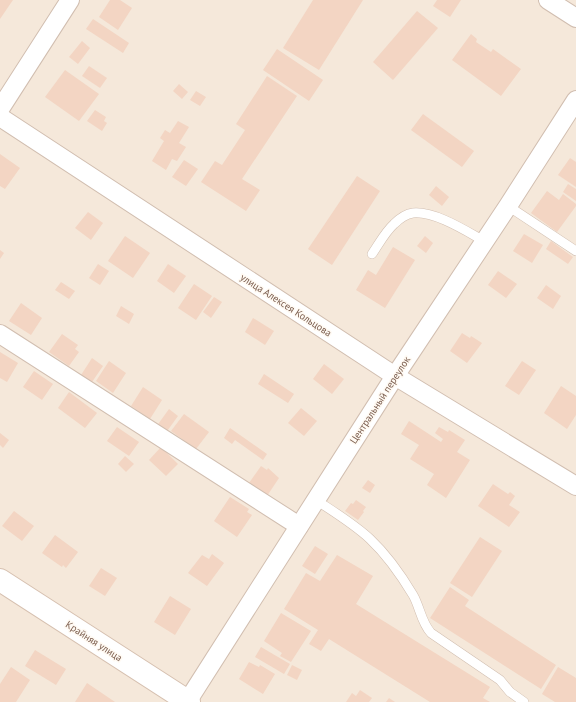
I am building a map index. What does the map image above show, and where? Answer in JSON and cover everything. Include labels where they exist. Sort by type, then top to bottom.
[{"type":"main road","name":"Крайняя улица","points":[[0,580],[188,702]]},
{"type":"street","points":[[0,109],[70,0]]},
{"type":"street","points":[[548,0],[576,18]]},
{"type":"street","name":"Центральный переулок","points":[[188,702],[395,376],[508,206],[576,100]]},
{"type":"street","name":"улица Алексея Кольцова","points":[[0,117],[395,376],[576,486]]},
{"type":"street","points":[[0,334],[299,526]]},
{"type":"lane","points":[[508,206],[576,252]]},
{"type":"lane","points":[[372,254],[394,224],[405,216],[419,213],[432,216],[463,229],[484,241]]},
{"type":"lane","points":[[316,500],[359,530],[379,548],[412,594],[421,614],[422,621],[431,633],[500,680],[510,692],[524,702]]},
{"type":"shaded area","points":[[0,0],[576,0],[576,702],[0,702]]},
{"type":"building","points":[[0,0],[13,0],[0,19]]},
{"type":"building","points":[[110,0],[120,0],[132,8],[118,30],[99,17]]},
{"type":"building","points":[[313,0],[363,0],[319,70],[283,48]]},
{"type":"building","points":[[437,0],[461,0],[450,17],[433,6]]},
{"type":"building","points":[[417,11],[438,28],[393,80],[373,62]]},
{"type":"building","points":[[93,19],[129,43],[123,53],[86,29]]},
{"type":"building","points":[[471,34],[477,39],[476,42],[491,52],[493,49],[521,69],[501,96],[452,60]]},
{"type":"building","points":[[82,41],[90,48],[78,64],[69,57]]},
{"type":"building","points":[[277,49],[323,80],[309,101],[263,70]]},
{"type":"building","points":[[89,66],[107,78],[100,88],[82,76]]},
{"type":"building","points":[[65,70],[99,94],[79,121],[45,97]]},
{"type":"building","points":[[267,76],[297,96],[242,179],[260,190],[246,211],[201,182],[215,161],[222,165],[245,130],[236,124]]},
{"type":"building","points":[[179,84],[188,92],[182,99],[173,91]]},
{"type":"building","points":[[196,91],[206,97],[200,106],[190,100]]},
{"type":"building","points":[[95,110],[106,117],[104,121],[107,123],[102,131],[87,121]]},
{"type":"building","points":[[423,114],[474,151],[462,167],[411,130]]},
{"type":"building","points":[[178,121],[189,127],[179,143],[186,147],[177,161],[172,159],[166,170],[152,161],[164,141],[160,138],[165,130],[170,133]]},
{"type":"building","points":[[0,154],[20,168],[5,189],[0,186]]},
{"type":"building","points":[[570,158],[576,162],[576,187],[558,175]]},
{"type":"building","points":[[184,160],[198,169],[186,186],[172,177]]},
{"type":"building","points":[[357,176],[380,191],[332,265],[308,249]]},
{"type":"building","points":[[568,184],[576,189],[576,201],[563,192]]},
{"type":"building","points":[[436,186],[449,197],[442,206],[429,195]]},
{"type":"building","points":[[547,191],[559,200],[563,194],[576,204],[557,232],[531,213]]},
{"type":"building","points":[[88,212],[103,223],[91,240],[75,228]]},
{"type":"building","points":[[524,234],[543,245],[532,263],[513,251]]},
{"type":"building","points":[[125,236],[150,253],[133,278],[108,261]]},
{"type":"building","points":[[425,236],[433,243],[426,253],[417,246]]},
{"type":"building","points":[[551,241],[573,257],[568,264],[546,249]]},
{"type":"building","points":[[393,247],[415,260],[385,308],[356,290],[368,270],[376,275]]},
{"type":"building","points":[[0,250],[4,253],[0,259]]},
{"type":"building","points":[[98,264],[109,271],[100,285],[89,278]]},
{"type":"building","points":[[168,264],[186,276],[174,293],[157,281]]},
{"type":"building","points":[[498,271],[517,284],[506,298],[488,285]]},
{"type":"building","points":[[61,282],[75,291],[69,299],[55,290]]},
{"type":"building","points":[[194,284],[212,296],[196,320],[178,308]]},
{"type":"building","points":[[546,285],[561,296],[553,309],[537,298]]},
{"type":"building","points":[[214,297],[222,302],[211,318],[203,312]]},
{"type":"building","points":[[21,303],[42,318],[31,335],[9,321]]},
{"type":"building","points":[[121,306],[134,314],[129,324],[116,316]]},
{"type":"building","points":[[253,318],[274,331],[265,345],[245,332]]},
{"type":"building","points":[[462,333],[470,338],[471,336],[482,343],[467,363],[450,351]]},
{"type":"building","points":[[62,334],[78,345],[75,349],[79,352],[69,366],[49,352]]},
{"type":"building","points":[[0,352],[18,363],[7,382],[0,378]]},
{"type":"building","points":[[92,358],[103,366],[92,382],[81,375]]},
{"type":"building","points":[[109,361],[126,373],[113,393],[96,381]]},
{"type":"building","points":[[522,361],[536,370],[519,395],[505,386]]},
{"type":"building","points":[[324,364],[344,379],[332,394],[313,379]]},
{"type":"building","points":[[34,371],[53,384],[42,400],[23,387]]},
{"type":"building","points":[[264,374],[294,394],[288,403],[258,384]]},
{"type":"building","points":[[561,386],[576,396],[576,415],[567,429],[544,413]]},
{"type":"building","points":[[143,387],[162,400],[150,419],[131,406]]},
{"type":"building","points":[[69,392],[97,413],[85,428],[58,408]]},
{"type":"building","points":[[301,408],[317,421],[304,436],[288,423]]},
{"type":"building","points":[[169,409],[178,416],[165,434],[156,427]]},
{"type":"building","points":[[184,414],[209,432],[196,449],[171,431]]},
{"type":"building","points":[[409,421],[441,442],[443,439],[435,433],[439,427],[448,432],[449,430],[465,440],[457,452],[470,460],[446,498],[427,485],[434,474],[410,459],[419,445],[401,434]]},
{"type":"building","points":[[117,427],[139,442],[129,456],[107,441]]},
{"type":"building","points":[[230,428],[267,454],[263,460],[235,440],[232,444],[224,438]]},
{"type":"building","points":[[0,433],[9,440],[3,448],[0,445]]},
{"type":"building","points":[[161,447],[178,464],[166,476],[149,460]]},
{"type":"building","points":[[125,456],[134,464],[126,472],[118,464]]},
{"type":"building","points":[[261,466],[267,470],[268,468],[279,478],[267,496],[249,483]]},
{"type":"building","points":[[368,480],[375,485],[370,493],[362,488]]},
{"type":"building","points":[[493,484],[508,494],[510,492],[515,496],[509,505],[520,512],[509,527],[478,506]]},
{"type":"building","points":[[230,497],[249,509],[247,512],[252,515],[237,537],[214,521]]},
{"type":"building","points":[[356,500],[366,507],[358,520],[345,511],[351,503],[353,504]]},
{"type":"building","points":[[14,511],[34,526],[22,541],[2,526]]},
{"type":"building","points":[[55,535],[78,552],[66,568],[63,565],[62,567],[42,553]]},
{"type":"building","points":[[480,537],[502,551],[472,597],[450,583]]},
{"type":"building","points":[[315,546],[328,554],[315,574],[302,566]]},
{"type":"building","points":[[212,554],[224,563],[207,586],[188,573],[202,555],[209,559]]},
{"type":"building","points":[[337,555],[373,576],[356,604],[490,687],[483,698],[490,702],[430,702],[329,639],[321,651],[309,644],[318,630],[284,609],[306,573],[320,581]]},
{"type":"building","points":[[101,568],[117,578],[105,596],[89,586]]},
{"type":"building","points":[[450,587],[469,600],[465,606],[556,665],[541,689],[430,618]]},
{"type":"building","points":[[170,596],[191,609],[175,635],[154,622]]},
{"type":"building","points":[[281,613],[311,631],[291,662],[280,656],[282,653],[264,641]]},
{"type":"building","points":[[261,647],[290,664],[284,674],[255,657]]},
{"type":"building","points":[[35,650],[66,669],[56,685],[25,666]]},
{"type":"building","points":[[249,662],[259,667],[260,665],[275,674],[263,694],[239,679]]},
{"type":"building","points":[[292,665],[302,670],[297,680],[287,675]]},
{"type":"building","points":[[11,667],[30,680],[16,702],[0,702],[0,684]]},
{"type":"building","points":[[558,667],[576,678],[576,702],[555,702],[542,694]]},
{"type":"building","points":[[87,683],[115,702],[75,702]]},
{"type":"building","points":[[360,690],[372,698],[369,702],[346,702],[352,693],[356,696]]},
{"type":"building","points":[[389,698],[395,702],[386,702]]}]
